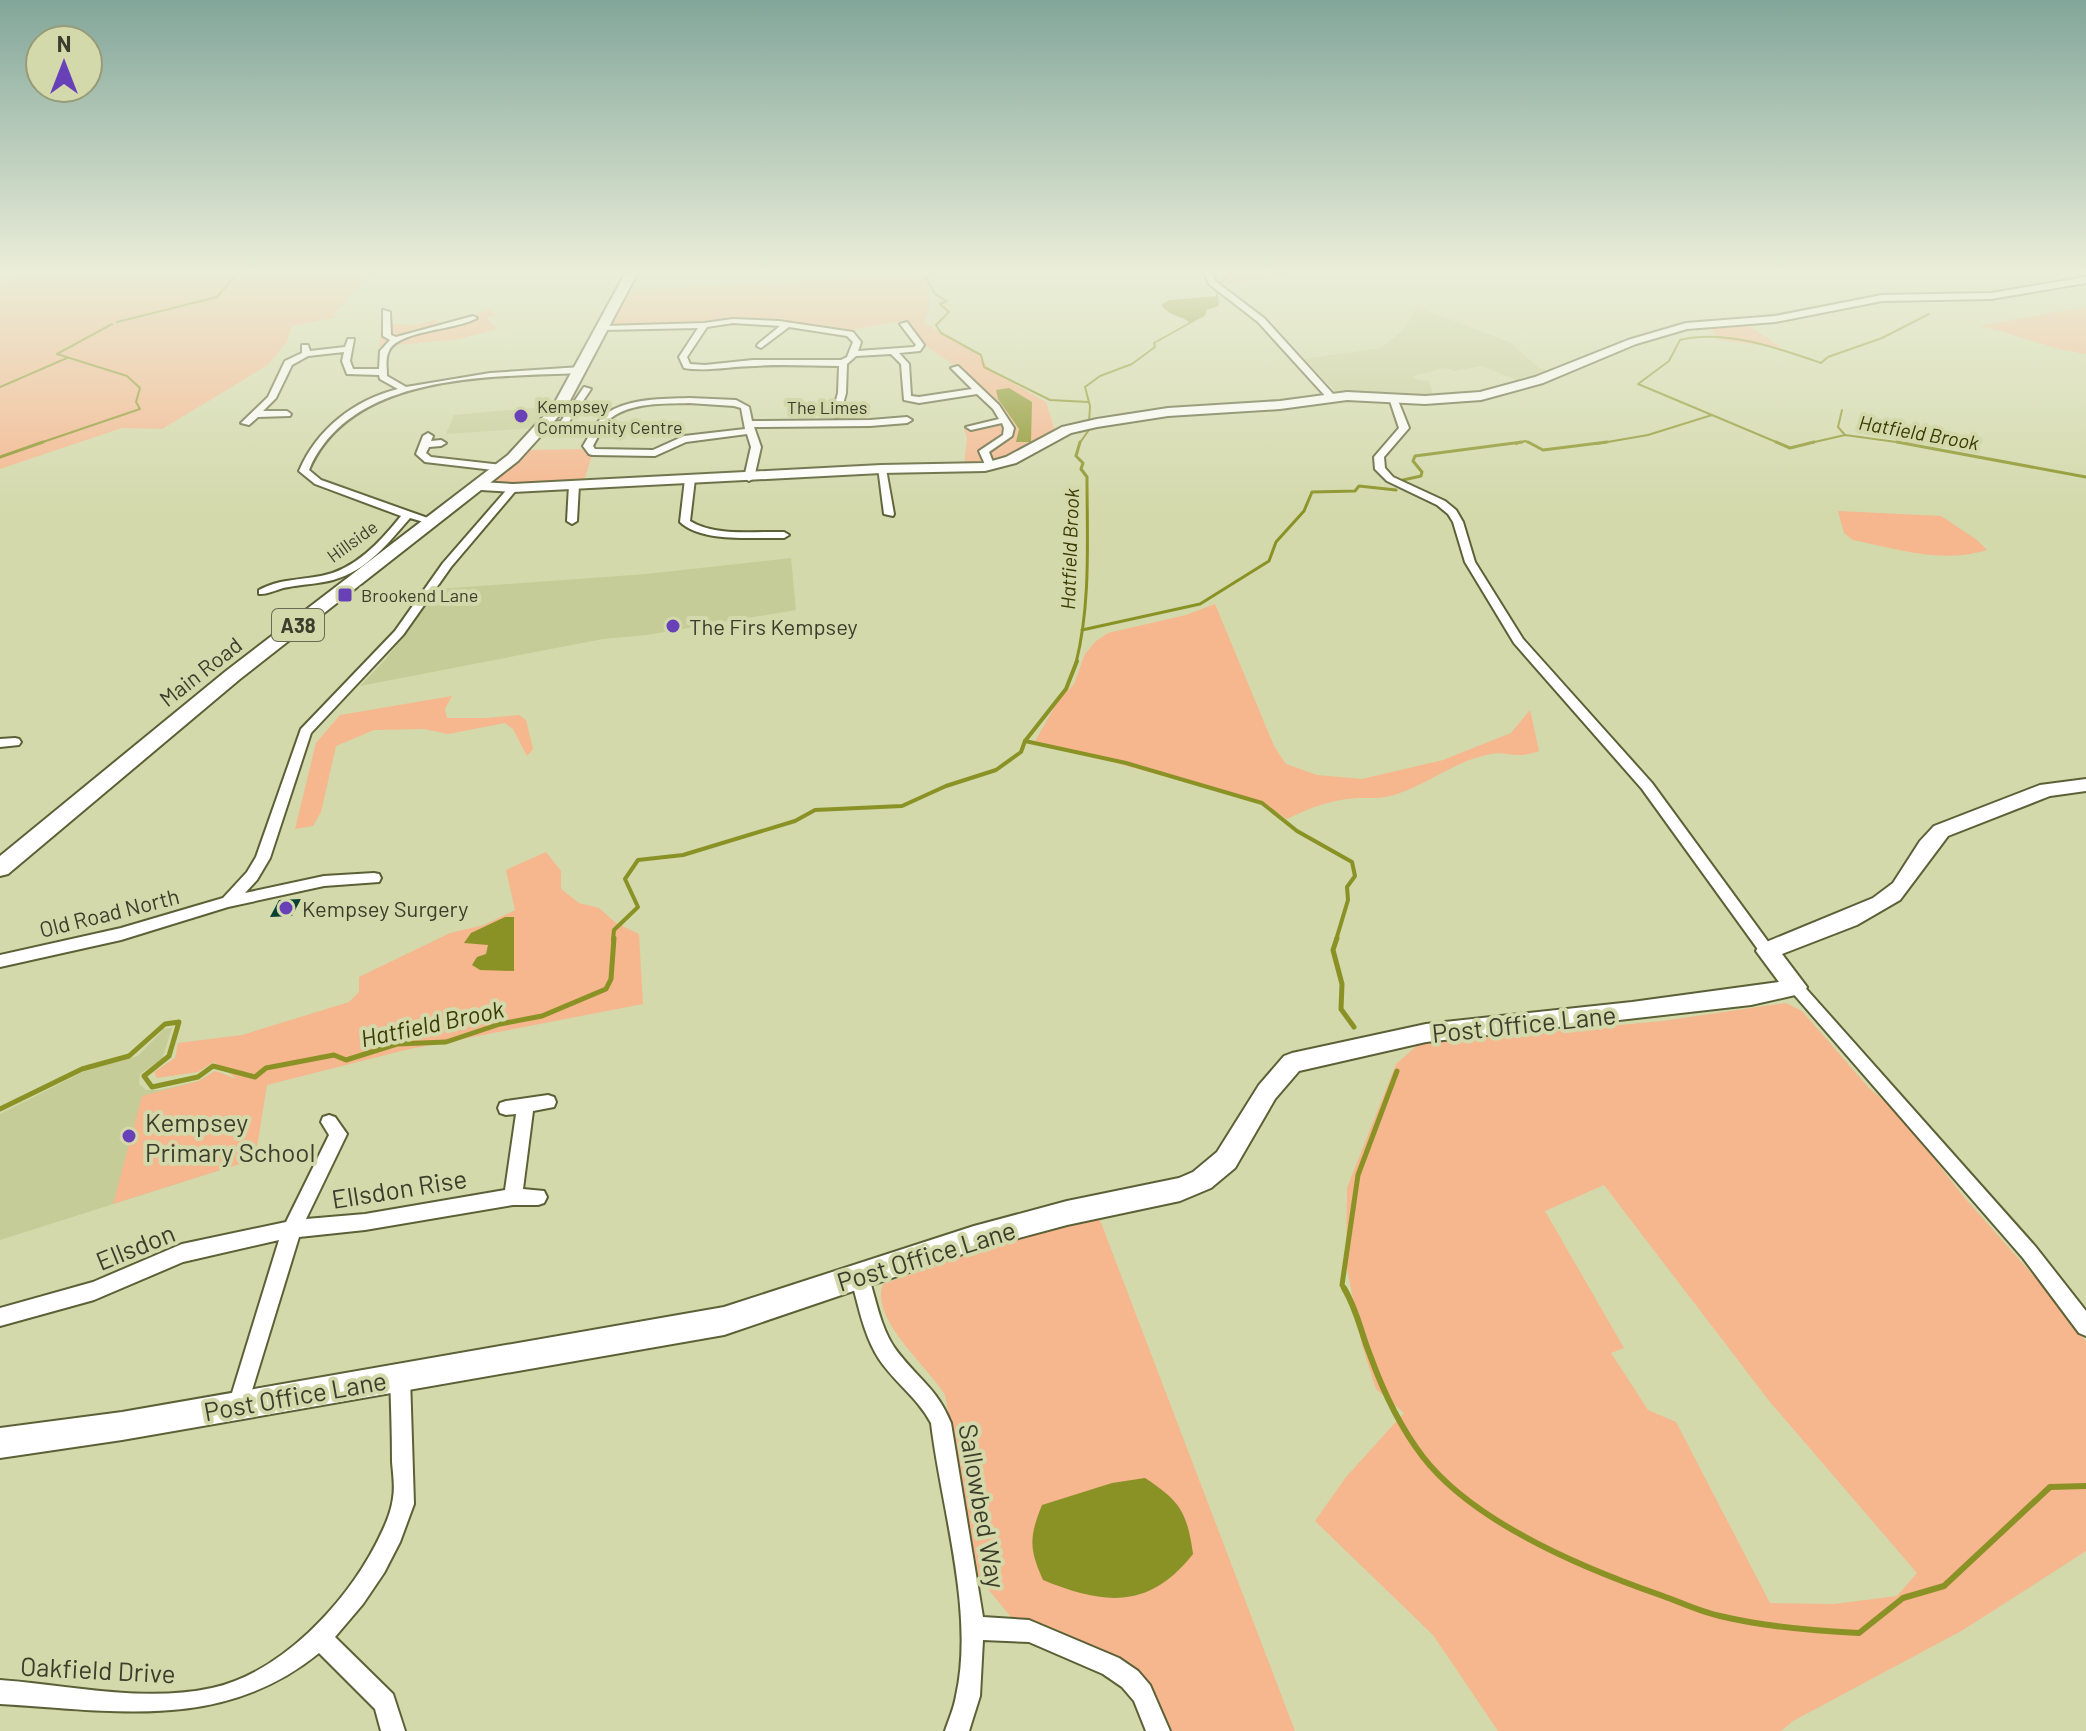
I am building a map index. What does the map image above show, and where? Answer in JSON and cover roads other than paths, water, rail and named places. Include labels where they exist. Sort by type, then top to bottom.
[{"type":"main road","name":"A38","points":[[581,370],[591,351]]},
{"type":"main road","name":"Main Road","points":[[0,868],[222,683],[502,468],[545,426],[581,370]]},
{"type":"street","points":[[246,423],[275,393],[288,363],[305,351]]},
{"type":"street","points":[[349,351],[346,361],[350,372],[383,372]]},
{"type":"street","points":[[385,351],[383,377],[404,389]]},
{"type":"street","points":[[687,351],[683,363],[705,368],[753,363],[843,363],[854,351]]},
{"type":"street","points":[[853,354],[899,351]]},
{"type":"street","points":[[1290,351],[1331,397]]},
{"type":"street","points":[[481,486],[513,488],[881,469],[990,467],[1029,453],[1067,430],[1097,423],[1168,412],[1280,405],[1331,397],[1363,395],[1445,400],[1499,392],[1609,351]]},
{"type":"street","points":[[894,352],[905,364],[907,398],[919,400],[978,391]]},
{"type":"street","points":[[843,363],[842,393],[837,410],[854,407]]},
{"type":"street","points":[[955,368],[1006,423],[1007,436],[984,451],[990,467]]},
{"type":"street","points":[[434,522],[318,482],[304,471],[340,420],[404,389],[581,370]]},
{"type":"street","name":"Main Road","points":[[545,426],[564,423],[587,389]]},
{"type":"street","points":[[1393,398],[1404,428],[1379,457],[1380,469],[1390,479],[1441,503],[1452,512],[1470,562],[1518,641],[1647,786],[1796,987],[2029,1252],[2086,1326]]},
{"type":"street","name":"The Limes","points":[[749,428],[745,407],[736,403],[647,403],[628,407],[607,417],[588,446],[592,452],[655,453],[684,439],[749,428],[907,420]]},
{"type":"street","points":[[257,414],[287,414]]},
{"type":"street","points":[[971,427],[1006,423]]},
{"type":"street","points":[[749,428],[756,447],[749,478]]},
{"type":"street","points":[[441,443],[426,440],[421,454],[428,460],[502,468]]},
{"type":"street","points":[[881,469],[889,514]]},
{"type":"street","points":[[690,479],[685,522],[689,527],[703,531],[784,535]]},
{"type":"street","points":[[572,521],[574,485]]},
{"type":"street","points":[[228,902],[252,876],[263,858],[305,732],[399,633],[447,565],[513,488]]},
{"type":"street","name":"Hillside","points":[[263,592],[273,586],[326,579],[343,573],[388,540],[408,515]]},
{"type":"street","points":[[0,743],[15,742]]},
{"type":"street","points":[[1767,951],[1866,911],[1895,893],[1927,842],[1941,831],[1970,817],[2047,790],[2086,785]]},
{"type":"street","name":"Old Road North","points":[[0,961],[121,934],[228,902],[324,881],[374,878]]},
{"type":"street","name":"Post Office Lane","points":[[0,1443],[238,1406],[724,1321],[974,1238],[1067,1213],[1180,1189],[1202,1180],[1226,1160],[1267,1092],[1292,1063],[1426,1033],[1692,1004],[1796,987]]},
{"type":"street","points":[[506,1108],[548,1102]]},
{"type":"street","points":[[513,1197],[526,1105]]},
{"type":"street","points":[[238,1406],[292,1229],[338,1134],[329,1122]]},
{"type":"street","name":"Ellsdon Rise","points":[[292,1229],[365,1222],[513,1197],[538,1197]]},
{"type":"street","name":"Ellsdon","points":[[0,1317],[94,1291],[182,1253],[292,1229]]},
{"type":"street","name":"Sallowbed Way","points":[[859,1275],[882,1345],[890,1358],[929,1397],[941,1423],[972,1628],[968,1694],[957,1731]]},
{"type":"street","name":"Oakfield Drive","points":[[0,1692],[161,1704],[214,1699],[266,1678],[320,1638],[368,1580],[390,1544],[404,1501],[400,1377]]},
{"type":"street","points":[[972,1628],[1001,1627],[1029,1631],[1111,1666],[1130,1679],[1142,1693],[1158,1731]]},
{"type":"street","points":[[320,1638],[385,1702],[393,1731]]},
{"type":"waterway","points":[[37,444],[140,409],[136,402],[140,388],[127,376],[57,354],[63,351]]},
{"type":"waterway","points":[[973,351],[981,355],[984,367],[1050,400],[1088,402]]},
{"type":"waterway","name":"Hatfield Brook","points":[[1089,423],[1090,406],[1085,387],[1100,376],[1132,364],[1150,351]]},
{"type":"waterway","points":[[1674,351],[1669,361],[1638,384],[1712,415]]},
{"type":"waterway","points":[[1784,351],[1821,363],[1846,351]]},
{"type":"waterway","points":[[0,387],[67,358]]},
{"type":"waterway","points":[[1842,410],[1838,427],[1845,435]]},
{"type":"waterway","name":"Hatfield Brook","points":[[1596,444],[1648,435],[1712,415]]},
{"type":"waterway","name":"Hatfield Brook","points":[[1712,415],[1781,444]]},
{"type":"waterway","name":"Hatfield Brook","points":[[1080,443],[1091,427]]},
{"type":"waterway","name":"Hatfield Brook","points":[[1806,444],[1845,435]]},
{"type":"waterway","name":"Hatfield Brook","points":[[1845,435],[1899,442]]},
{"type":"waterway","points":[[0,457],[43,442]]},
{"type":"waterway","name":"Hatfield Brook","points":[[1403,480],[1421,476],[1422,472],[1413,461],[1415,456],[1522,442]]},
{"type":"waterway","name":"Hatfield Brook","points":[[1516,444],[1522,442]]},
{"type":"waterway","name":"Hatfield Brook","points":[[1522,442],[1531,443]]},
{"type":"waterway","name":"Hatfield Brook","points":[[1531,443],[1543,450],[1607,442]]},
{"type":"waterway","name":"Hatfield Brook","points":[[1776,442],[1790,448],[1806,444]]},
{"type":"waterway","name":"Hatfield Brook","points":[[1806,444],[1814,442]]},
{"type":"waterway","name":"Hatfield Brook","points":[[1899,442],[1911,444]]},
{"type":"waterway","name":"Hatfield Brook","points":[[1899,442],[2086,477]]},
{"type":"waterway","name":"Hatfield Brook","points":[[1080,443],[1076,456],[1083,463],[1081,469],[1087,477],[1087,571],[1082,630]]},
{"type":"waterway","name":"Hatfield Brook","points":[[1082,630],[1200,604],[1269,561],[1276,542],[1304,511],[1312,492],[1355,491],[1359,486],[1396,490]]},
{"type":"waterway","name":"Hatfield Brook","points":[[1076,663],[1082,630]]},
{"type":"waterway","name":"Hatfield Brook","points":[[1025,741],[1066,689],[1077,661]]},
{"type":"waterway","name":"Hatfield Brook","points":[[613,940],[614,930],[638,907],[625,879],[638,860],[683,855],[795,821],[815,810],[902,806],[946,786],[996,770],[1021,752],[1025,741]]},
{"type":"waterway","points":[[1025,741],[1126,763],[1262,803],[1297,831],[1352,862],[1355,876],[1347,887],[1348,900],[1336,940]]},
{"type":"waterway","name":"Hatfield Brook","points":[[0,1109],[82,1069],[129,1056],[165,1024],[179,1022],[169,1056],[144,1076],[152,1087],[198,1077],[213,1066],[255,1077],[266,1068],[334,1055],[346,1060],[397,1044],[446,1042],[500,1024],[542,1016],[606,989],[611,979],[614,938]]},
{"type":"waterway","points":[[1337,938],[1333,950],[1342,984],[1341,1009],[1354,1027]]},
{"type":"waterway","points":[[1345,1290],[1342,1285],[1358,1175],[1397,1071]]},
{"type":"waterway","points":[[1344,1288],[1393,1408],[1423,1457],[1445,1481],[1471,1503],[1533,1542],[1600,1572],[1713,1614],[1772,1626],[1859,1633],[1903,1598],[1944,1586],[2050,1487],[2086,1486]]},
{"type":"place","name":"Kempsey Community Centre","points":[[521,416]]},
{"type":"place","name":"Brookend Lane","points":[[345,595]]},
{"type":"place","name":"The Firs Kempsey","points":[[673,626]]},
{"type":"place","name":"Kempsey Surgery","points":[[286,908]]},
{"type":"place","name":"Kempsey Primary School","points":[[129,1136]]}]
